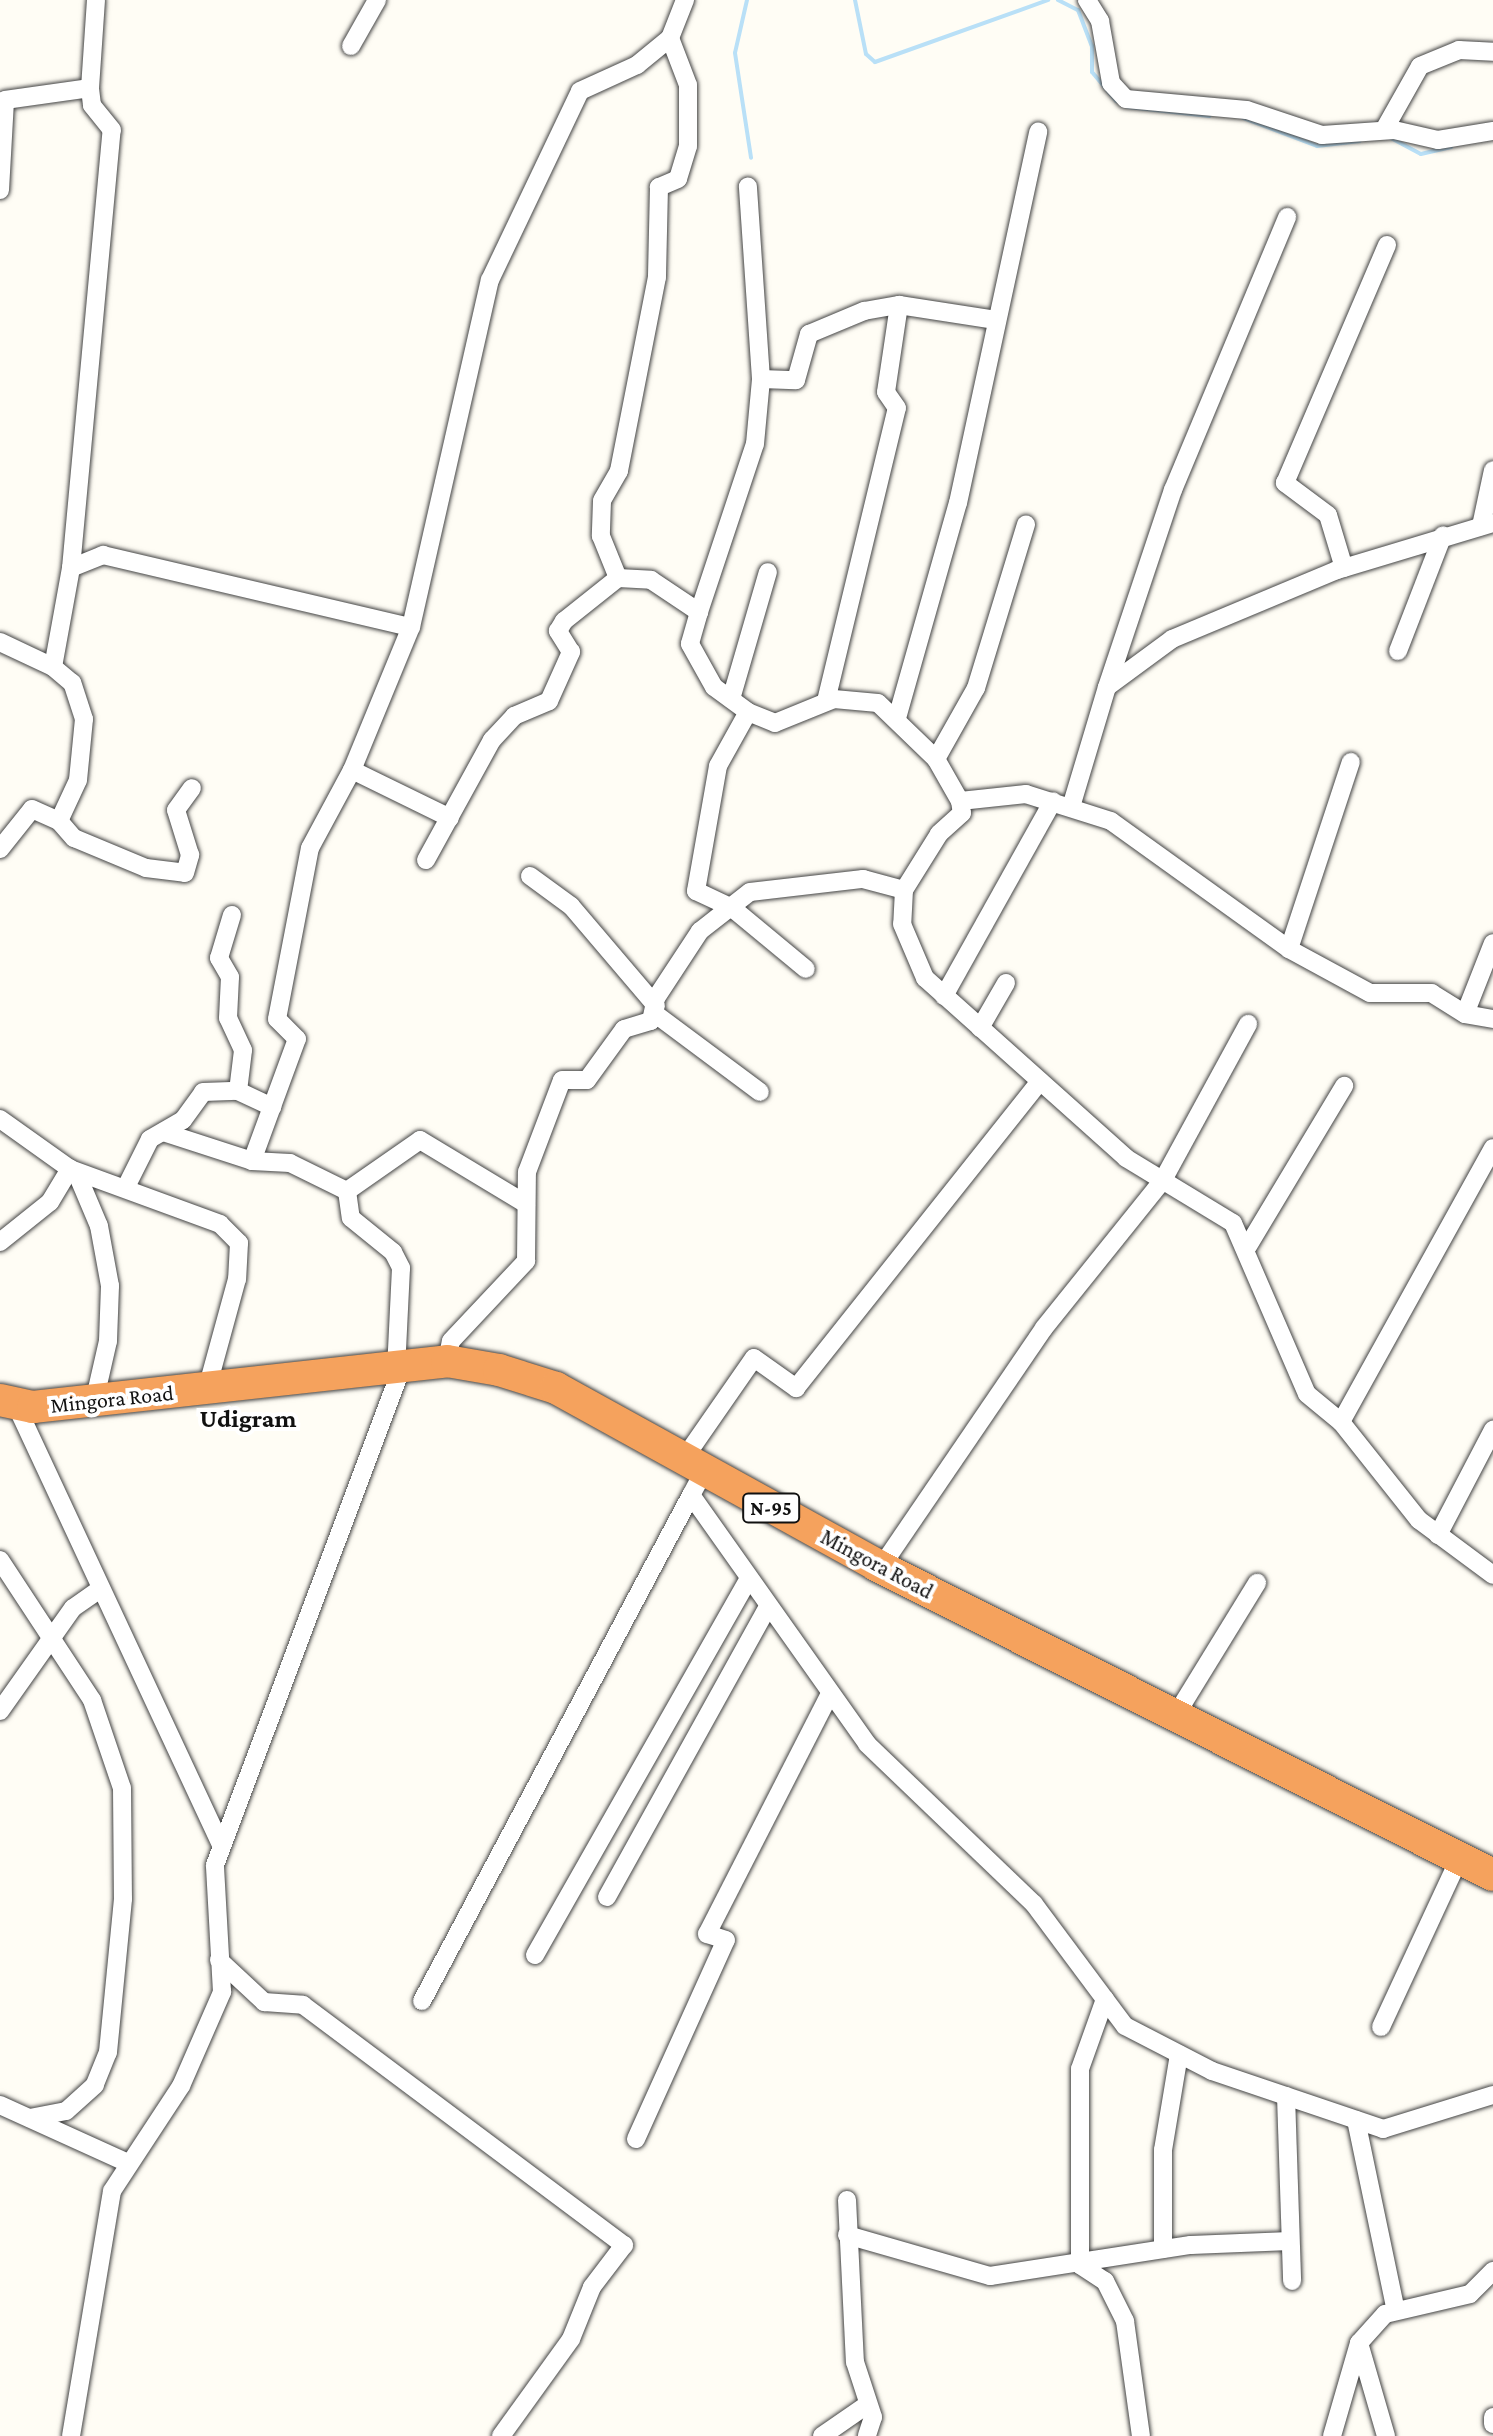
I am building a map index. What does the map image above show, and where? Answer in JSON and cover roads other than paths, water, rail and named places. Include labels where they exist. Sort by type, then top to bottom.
[{"type":"highway","name":"Mingora Road","points":[[8,1401],[94,1402],[398,1370],[447,1361],[556,1388],[692,1475],[1177,1713],[1493,1875]]},
{"type":"street","points":[[53,667],[71,568],[112,130],[92,105],[90,88],[96,0]]},
{"type":"street","points":[[351,46],[377,0]]},
{"type":"street","points":[[252,1161],[297,1039],[277,1019],[294,909],[330,800],[352,770],[411,627],[465,375],[500,256],[580,91],[637,65],[670,38],[685,0]]},
{"type":"street","points":[[1087,0],[1100,21],[1111,83],[1126,99],[1247,110],[1322,135],[1384,130],[1423,140],[1493,131]]},
{"type":"street","points":[[618,578],[601,536],[602,501],[619,471],[657,277],[659,187],[678,179],[688,146],[688,85],[670,38]]},
{"type":"street","points":[[1384,130],[1420,66],[1459,50],[1493,52]]},
{"type":"street","points":[[0,190],[3,100],[90,88]]},
{"type":"street","points":[[897,718],[958,503],[1038,132]]},
{"type":"street","points":[[748,186],[761,379],[755,444],[690,644],[714,687],[748,712],[775,723],[826,701],[878,703],[897,718],[936,759],[960,801],[962,813],[939,834],[904,890],[902,924],[925,978],[1040,1081],[1163,1180],[1212,1206],[1248,1246],[1299,1380],[1341,1422],[1438,1535],[1493,1575]]},
{"type":"street","points":[[1071,807],[1107,687],[1173,490],[1287,217]]},
{"type":"street","points":[[1344,568],[1328,515],[1285,483],[1387,245]]},
{"type":"street","points":[[761,379],[796,380],[809,334],[899,305],[996,320]]},
{"type":"street","points":[[826,701],[897,408],[886,392],[899,305]]},
{"type":"street","points":[[1107,687],[1172,639],[1344,568],[1443,535],[1487,524],[1493,470]]},
{"type":"street","points":[[936,759],[976,688],[1026,524]]},
{"type":"street","points":[[1398,651],[1443,535]]},
{"type":"street","points":[[71,568],[85,557],[133,560],[411,627]]},
{"type":"street","points":[[731,699],[768,572]]},
{"type":"street","points":[[426,860],[503,726],[549,701],[571,652],[558,631],[564,621],[618,578],[651,580],[699,612]]},
{"type":"street","points":[[0,642],[53,667],[72,683],[86,737],[78,780],[59,821]]},
{"type":"street","points":[[748,712],[718,766],[696,891],[731,907],[806,969]]},
{"type":"street","points":[[1289,949],[1351,762]]},
{"type":"street","points":[[352,770],[450,818]]},
{"type":"street","points":[[0,849],[32,809],[59,821],[74,838],[146,868],[185,873],[190,855],[176,810],[192,788]]},
{"type":"street","points":[[960,801],[1026,794],[1111,821],[1163,854],[1289,949],[1370,993],[1432,993],[1465,1014],[1493,1019]]},
{"type":"street","points":[[944,996],[1053,801]]},
{"type":"street","points":[[530,876],[571,906],[655,1009],[760,1092]]},
{"type":"street","points":[[447,1361],[451,1341],[526,1261],[527,1172],[562,1080],[587,1080],[624,1029],[646,1025],[700,931],[750,892],[805,882],[863,879],[904,890]]},
{"type":"street","points":[[232,915],[219,958],[230,977],[228,1018],[243,1050],[238,1091]]},
{"type":"street","points":[[1465,1014],[1493,943]]},
{"type":"street","points":[[980,1028],[1006,983]]},
{"type":"street","points":[[881,1567],[1044,1328],[1163,1180],[1248,1024]]},
{"type":"street","points":[[422,2001],[754,1358],[796,1388],[1040,1081]]},
{"type":"street","points":[[1248,1246],[1344,1086]]},
{"type":"street","points":[[127,1185],[141,1152],[203,1092],[238,1091],[272,1107]]},
{"type":"street","points":[[0,1119],[70,1169],[127,1185],[220,1224],[239,1243],[207,1389]]},
{"type":"street","points":[[163,1132],[252,1161],[290,1163],[347,1191]]},
{"type":"street","points":[[347,1191],[420,1140],[526,1204]]},
{"type":"street","points":[[1341,1422],[1493,1148]]},
{"type":"street","points":[[0,1242],[50,1202],[70,1169]]},
{"type":"street","points":[[70,1169],[99,1226],[110,1286],[108,1341],[94,1402]]},
{"type":"street","points":[[71,2436],[112,2191],[181,2086],[222,1992],[212,1885],[222,1846],[398,1370],[401,1268],[393,1252],[351,1218],[347,1191]]},
{"type":"street","points":[[8,1401],[222,1846]]},
{"type":"street","points":[[1438,1535],[1493,1430]]},
{"type":"street","points":[[692,1475],[749,1579],[867,1744],[1034,1904],[1125,2026],[1179,2054],[1286,2096],[1383,2129],[1493,2095]]},
{"type":"street","points":[[0,1560],[54,1633],[92,1700],[122,1788],[123,1899],[108,2052],[95,2085],[66,2111],[30,2118]]},
{"type":"street","points":[[535,1955],[749,1579]]},
{"type":"street","points":[[1177,1713],[1257,1583]]},
{"type":"street","points":[[0,1711],[54,1633],[100,1589]]},
{"type":"street","points":[[607,1897],[768,1607]]},
{"type":"street","points":[[636,2139],[726,1940],[707,1934],[830,1694]]},
{"type":"street","points":[[1381,2027],[1460,1857]]},
{"type":"street","points":[[219,1960],[264,2002],[303,2005],[624,2245],[592,2287],[571,2339],[501,2436]]},
{"type":"street","points":[[1080,2265],[1080,2069],[1105,1999]]},
{"type":"street","points":[[1163,2249],[1163,2150],[1179,2054]]},
{"type":"street","points":[[1286,2096],[1292,2281]]},
{"type":"street","points":[[0,2105],[128,2163]]},
{"type":"street","points":[[1356,2120],[1396,2311]]},
{"type":"street","points":[[847,2200],[855,2362],[868,2404],[867,2436]]},
{"type":"street","points":[[847,2235],[990,2276],[1080,2265],[1163,2249],[1290,2241]]},
{"type":"street","points":[[1080,2265],[1105,2281],[1125,2321],[1141,2436]]},
{"type":"street","points":[[1332,2436],[1359,2343],[1396,2311],[1470,2294],[1493,2271]]},
{"type":"street","points":[[1359,2343],[1386,2436]]},
{"type":"street","points":[[822,2436],[868,2404]]},
{"type":"street","points":[[1493,2417],[1493,2424]]},
{"type":"waterway","points":[[747,0],[735,53],[751,158]]},
{"type":"waterway","points":[[855,0],[866,54],[875,62],[1048,0]]},
{"type":"waterway","points":[[1058,0],[1078,10],[1092,46],[1092,72],[1116,101]]},
{"type":"waterway","points":[[1128,107],[1210,116]]},
{"type":"waterway","points":[[1243,118],[1317,146],[1360,141]]},
{"type":"waterway","points":[[1389,137],[1421,154],[1451,147]]},
{"type":"district","name":"Udigram","points":[[248,1419]]}]
